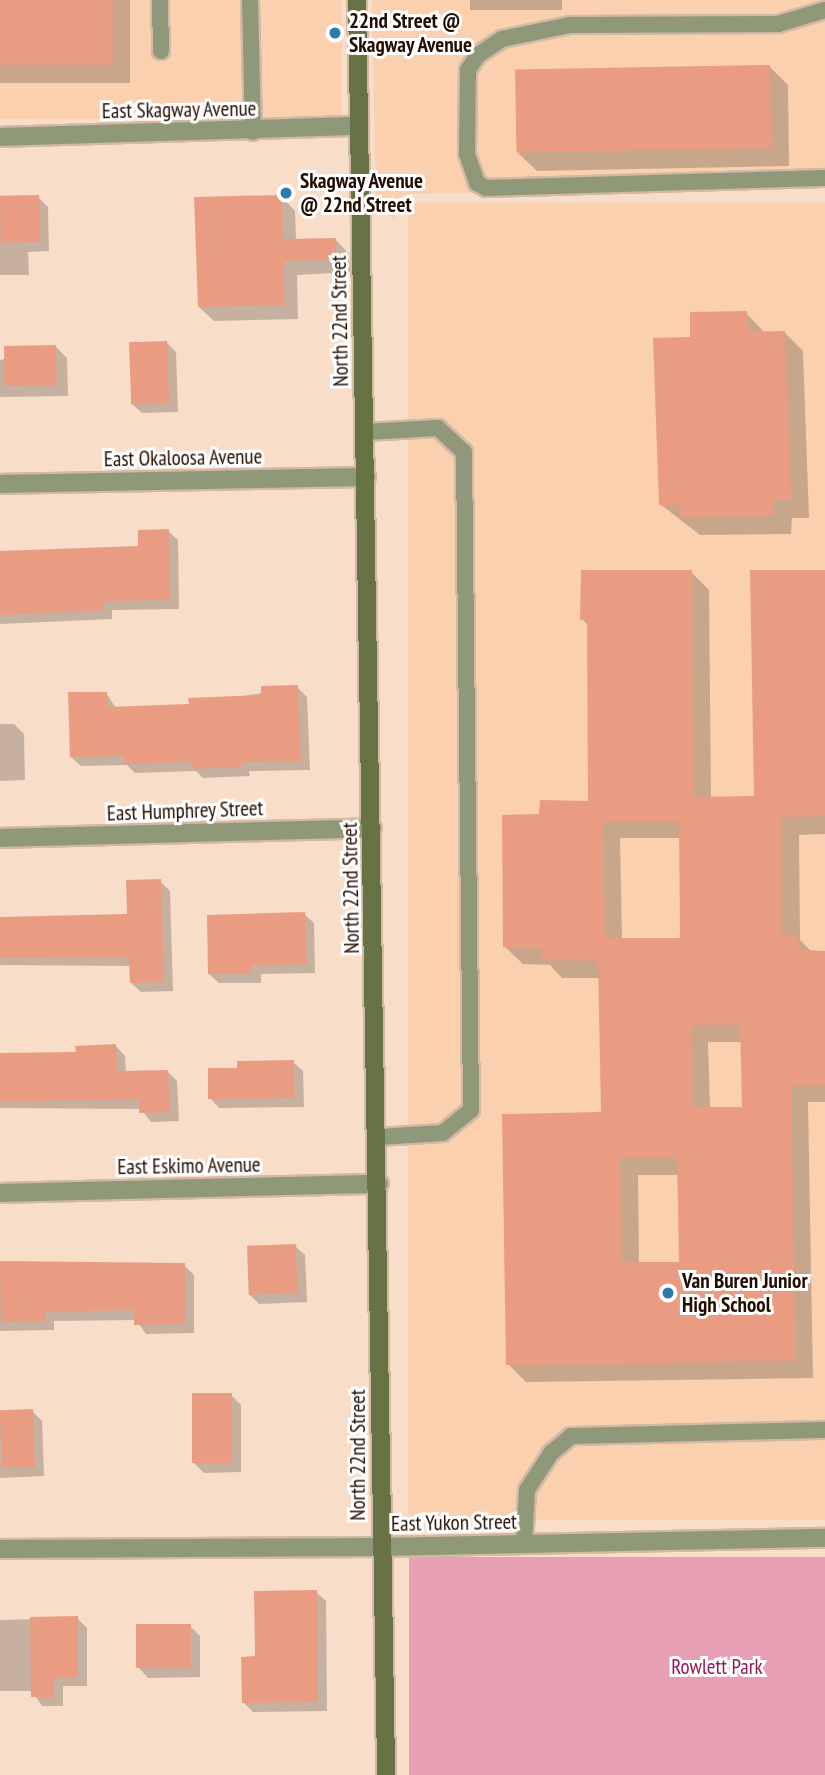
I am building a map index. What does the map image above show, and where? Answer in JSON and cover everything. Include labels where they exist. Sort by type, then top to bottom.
[{"type":"street","name":"North 22nd Street","points":[[357,0],[379,1184],[381,1547],[386,1775]]},
{"type":"street","name":"East Skagway Avenue","points":[[0,137],[253,132],[359,126]]},
{"type":"street","name":"East Okaloosa Avenue","points":[[0,484],[366,477]]},
{"type":"street","name":"East Humphrey Street","points":[[0,838],[372,828]]},
{"type":"street","name":"East Eskimo Avenue","points":[[0,1193],[379,1184]]},
{"type":"street","name":"East Yukon Street","points":[[0,1549],[381,1547],[825,1538]]},
{"type":"lane","points":[[160,0],[161,51]]},
{"type":"lane","points":[[250,0],[253,132]]},
{"type":"lane","points":[[825,10],[778,24],[570,25],[502,39],[478,55],[468,70],[467,154],[477,183],[486,188],[825,178]]},
{"type":"lane","points":[[365,432],[438,428],[464,452],[471,1110],[443,1133],[378,1137]]},
{"type":"lane","points":[[524,1544],[527,1490],[551,1453],[571,1436],[825,1430]]},
{"type":"shaded area","points":[[0,0],[342,0],[342,119],[0,119]]},
{"type":"shaded area","points":[[372,0],[825,0],[825,188],[408,194],[398,200],[394,220],[376,203]]},
{"type":"shaded area","points":[[408,203],[825,203],[825,1520],[408,1520]]},
{"type":"green space","name":"Rowlett Park","points":[[409,1557],[825,1557],[825,1775],[409,1775]]},
{"type":"building","points":[[0,0],[113,0],[113,65],[0,65]]},
{"type":"building","points":[[770,65],[771,148],[516,152],[515,69]]},
{"type":"building","points":[[39,195],[40,242],[1,243],[0,196]]},
{"type":"building","points":[[282,195],[283,239],[336,238],[336,259],[283,261],[285,305],[198,307],[194,197]]},
{"type":"building","points":[[747,311],[748,332],[785,331],[791,500],[774,500],[774,516],[680,517],[679,505],[659,505],[653,338],[690,337],[690,312]]},
{"type":"building","points":[[167,341],[169,403],[131,404],[129,342]]},
{"type":"building","points":[[56,345],[57,385],[5,386],[4,346]]},
{"type":"building","points":[[169,529],[170,600],[103,601],[103,610],[0,615],[0,551],[138,546],[138,530]]},
{"type":"building","points":[[581,570],[692,570],[693,797],[754,796],[750,570],[825,570],[825,816],[781,818],[782,936],[798,935],[799,950],[825,951],[825,1085],[791,1085],[796,1361],[506,1365],[502,1114],[601,1112],[598,961],[542,960],[541,948],[503,947],[502,815],[539,814],[540,800],[588,801],[587,620],[580,620]],"holes":[[[603,821],[679,821],[680,938],[605,938]],[[691,1025],[740,1025],[742,1107],[692,1107]],[[620,1157],[677,1158],[679,1262],[622,1262]]]},
{"type":"building","points":[[298,685],[301,761],[241,762],[241,767],[191,769],[191,762],[124,764],[123,756],[70,757],[68,692],[107,692],[107,707],[189,704],[188,698],[261,695],[261,686]]},
{"type":"building","points":[[161,879],[164,982],[130,983],[129,957],[0,958],[0,917],[127,914],[126,880]]},
{"type":"building","points":[[305,912],[307,964],[252,965],[252,974],[208,974],[207,915]]},
{"type":"building","points":[[116,1044],[117,1071],[168,1070],[170,1112],[139,1113],[139,1100],[0,1101],[0,1053],[76,1052],[75,1046]]},
{"type":"building","points":[[294,1060],[295,1098],[208,1099],[208,1068],[237,1068],[237,1061]]},
{"type":"building","points":[[296,1244],[298,1293],[249,1295],[247,1246]]},
{"type":"building","points":[[0,1261],[185,1263],[185,1324],[134,1325],[134,1310],[45,1312],[45,1321],[1,1322]]},
{"type":"building","points":[[192,1393],[232,1393],[232,1463],[192,1463]]},
{"type":"building","points":[[33,1409],[35,1467],[2,1468],[0,1410]]},
{"type":"building","points":[[317,1590],[318,1702],[242,1703],[241,1657],[255,1656],[254,1591]]},
{"type":"building","points":[[78,1616],[78,1677],[54,1677],[54,1697],[31,1697],[30,1617]]},
{"type":"building","points":[[136,1624],[191,1624],[191,1668],[136,1668]]},
{"type":"place","name":"22nd Street @ Skagway Avenue","points":[[335,33]]},
{"type":"place","name":"Skagway Avenue @ 22nd Street","points":[[286,193]]},
{"type":"place","name":"Van Buren Junior High School","points":[[668,1293]]}]
